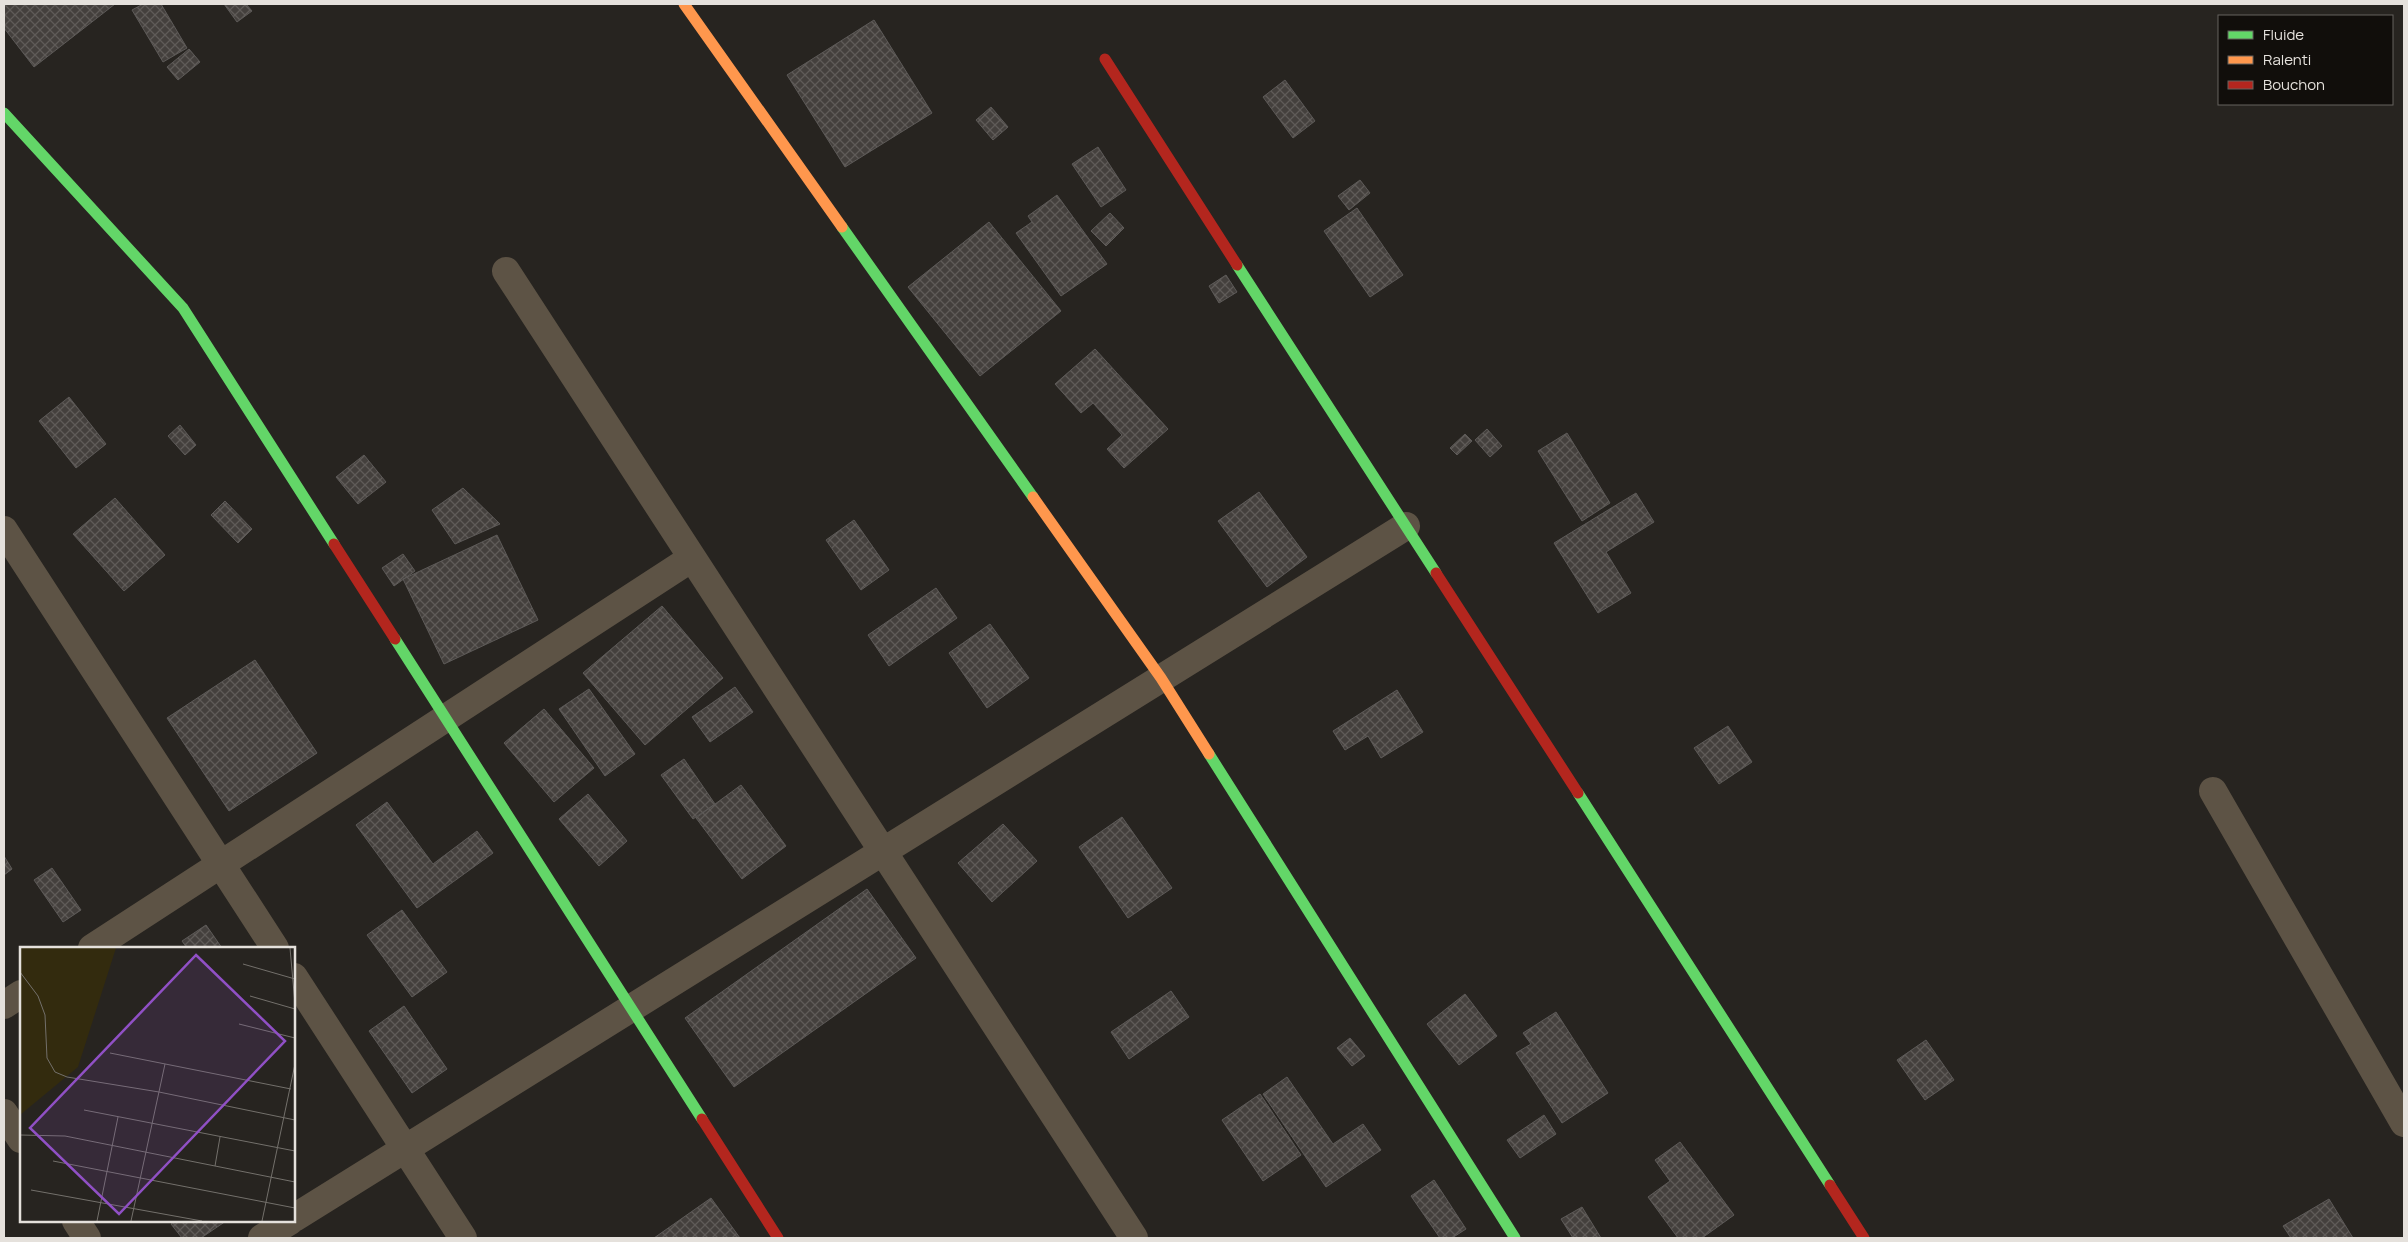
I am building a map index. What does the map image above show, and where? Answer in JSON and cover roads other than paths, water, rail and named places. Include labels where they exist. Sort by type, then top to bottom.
[{"type":"street","points":[[684,4],[1161,678],[1515,1238]]},
{"type":"street","points":[[1105,59],[1864,1238]]},
{"type":"street","points":[[4,113],[183,308],[778,1238]]},
{"type":"street","points":[[506,271],[1134,1238]]},
{"type":"street","points":[[295,1217],[1406,526]]},
{"type":"street","points":[[4,530],[274,947]]},
{"type":"street","points":[[94,947],[692,558]]},
{"type":"street","points":[[2213,791],[2404,1123]]},
{"type":"street","points":[[295,979],[463,1238]]},
{"type":"street","points":[[4,1005],[20,995]]},
{"type":"street","points":[[4,1113],[20,1137]]},
{"type":"street","points":[[77,1222],[88,1238]]},
{"type":"street","points":[[262,1238],[288,1222]]}]
